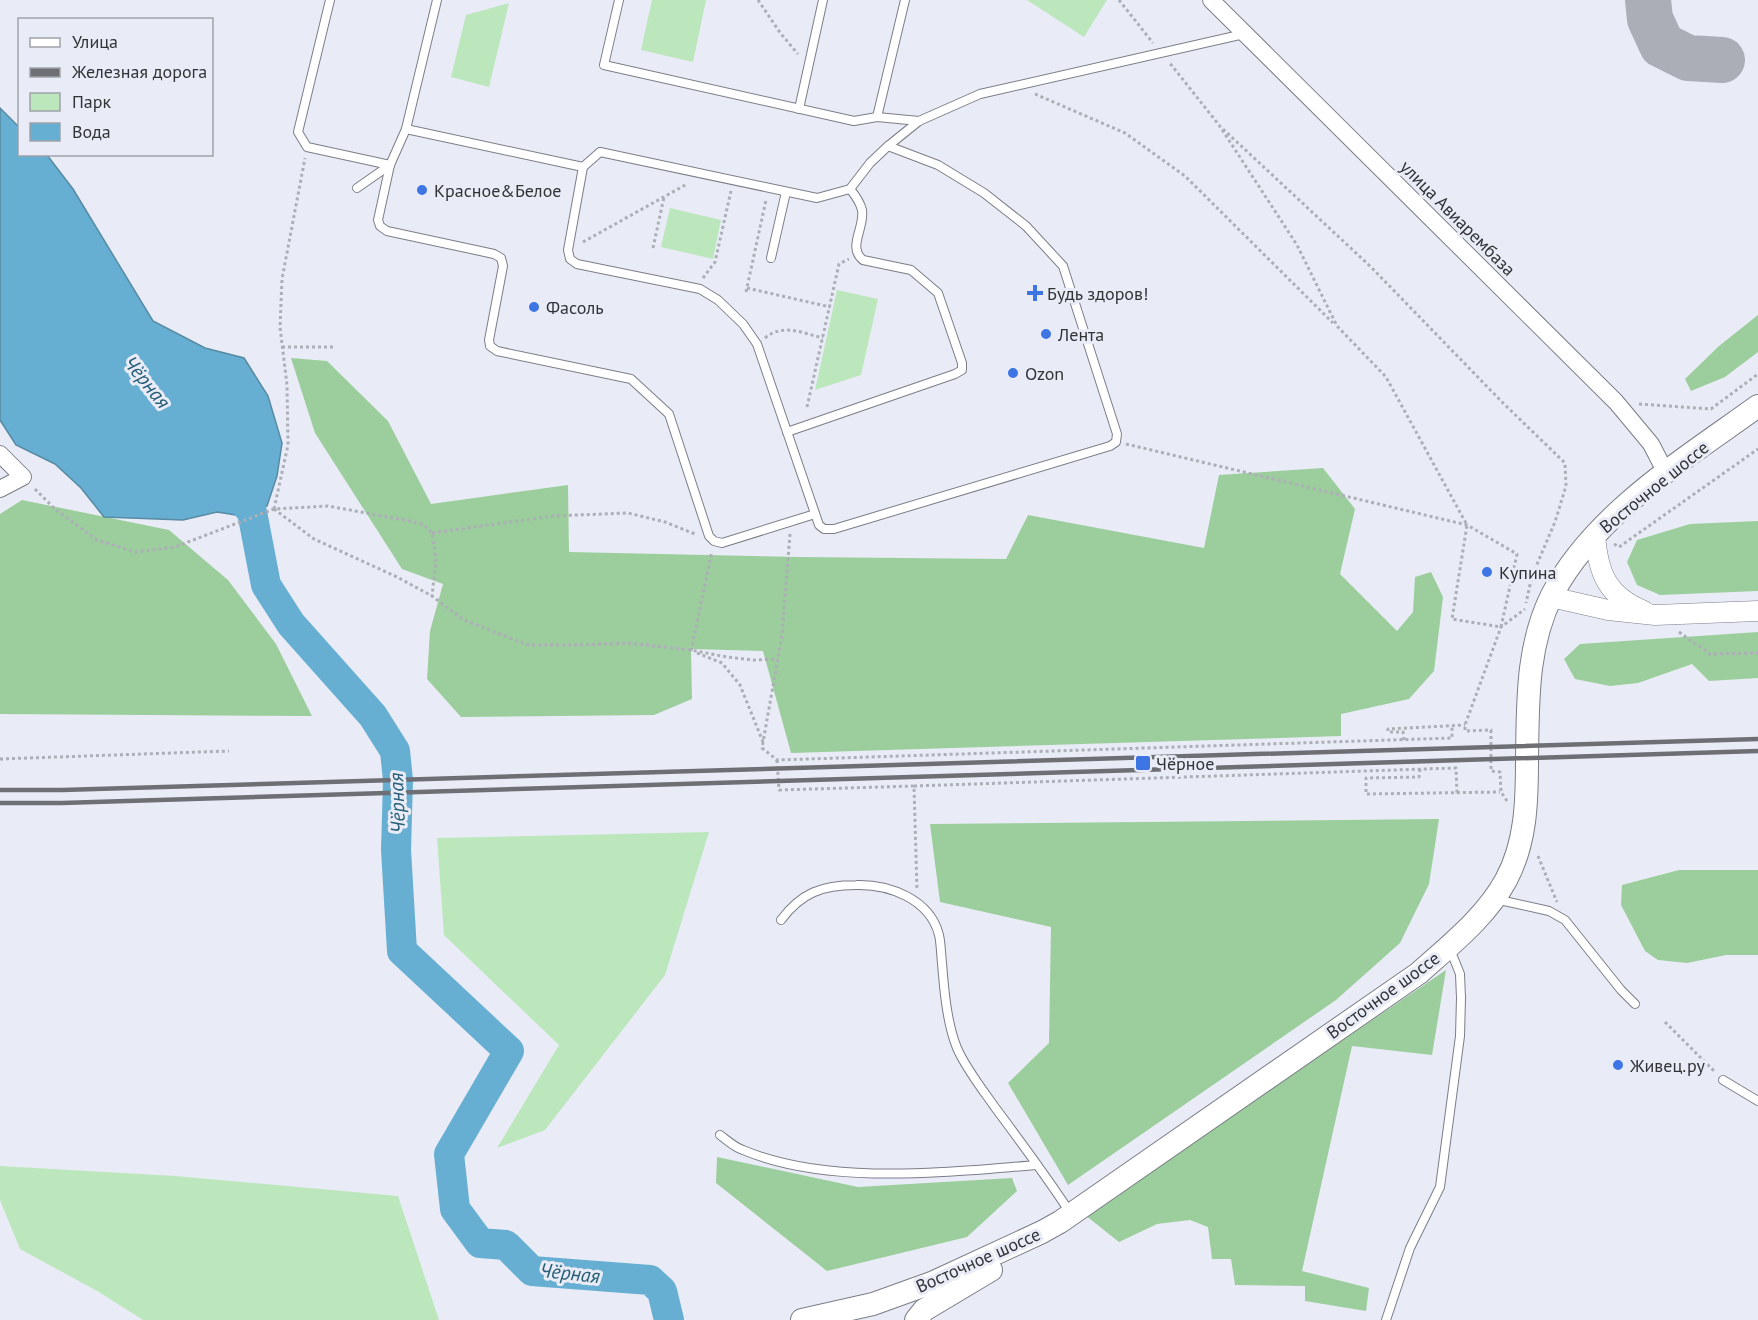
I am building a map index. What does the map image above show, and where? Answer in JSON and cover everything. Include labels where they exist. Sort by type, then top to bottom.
[{"type":"main road","name":"Восточное шоссе","points":[[815,1319],[873,1304],[934,1282],[1042,1232],[1419,973],[1467,929],[1506,881],[1521,846],[1527,791],[1530,670],[1539,630],[1551,597],[1577,556],[1621,510],[1666,473],[1758,405]]},
{"type":"main road","points":[[916,1320],[924,1310],[1021,1252],[1042,1232]]},
{"type":"street","name":"улица Авиарембаза","points":[[1211,0],[1616,402],[1651,444],[1666,473]]},
{"type":"street","points":[[0,454],[23,477],[0,489]]},
{"type":"street","points":[[1595,535],[1596,553],[1604,578],[1618,597],[1655,615]]},
{"type":"street","points":[[1551,597],[1608,610],[1655,615],[1758,611]]},
{"type":"lane","points":[[330,0],[298,132],[307,147],[390,165]]},
{"type":"lane","points":[[437,0],[406,129],[390,165],[378,220],[380,226],[387,231],[494,254],[501,258],[503,266],[489,340],[490,346],[497,351],[631,379],[669,414],[710,536],[714,541],[722,543],[815,514]]},
{"type":"lane","points":[[619,0],[604,65],[854,121],[877,117],[919,121]]},
{"type":"lane","points":[[799,109],[824,0]]},
{"type":"lane","points":[[877,117],[905,0]]},
{"type":"lane","points":[[888,146],[938,165],[984,193],[1026,226],[1063,266],[1117,435],[1116,442],[834,529],[824,529],[819,525],[815,514],[757,344],[743,324],[718,300],[700,290],[577,264],[570,258],[568,250],[583,167],[600,152],[817,198],[850,189],[888,146],[919,121],[980,94],[1245,33]]},
{"type":"lane","points":[[406,129],[583,167]]},
{"type":"lane","points":[[357,188],[390,165]]},
{"type":"lane","points":[[787,432],[962,370],[962,363],[938,293],[911,270],[863,260],[857,255],[855,249],[862,210],[850,189]]},
{"type":"lane","points":[[771,258],[786,192]]},
{"type":"lane","points":[[781,920],[789,908],[801,898],[829,887],[875,886],[901,893],[925,909],[939,935],[946,1006],[957,1048],[980,1086],[1071,1214]]},
{"type":"lane","points":[[1494,898],[1550,911],[1565,920],[1635,1004]]},
{"type":"lane","points":[[1386,1320],[1410,1248],[1440,1187],[1460,1036],[1460,974],[1449,946]]},
{"type":"lane","points":[[1723,1080],[1758,1101]]},
{"type":"lane","points":[[720,1135],[741,1149],[769,1159],[837,1171],[921,1174],[1037,1165]]},
{"type":"path","points":[[758,0],[781,34],[808,67]]},
{"type":"path","points":[[1119,0],[1219,125],[1297,245],[1337,326]]},
{"type":"path","points":[[1017,86],[1125,133],[1185,177],[1386,377],[1467,525],[1452,619],[1501,627],[1524,609],[1551,597]]},
{"type":"path","points":[[1219,125],[1371,267],[1503,403],[1565,463],[1566,486],[1555,522],[1532,576],[1524,609]]},
{"type":"path","points":[[274,509],[288,445],[287,385],[280,327],[282,279],[307,147]]},
{"type":"path","points":[[568,250],[692,181]]},
{"type":"path","points":[[695,289],[715,262],[731,190]]},
{"type":"path","points":[[653,248],[664,197]]},
{"type":"path","points":[[767,198],[746,290],[830,307]]},
{"type":"path","points":[[807,407],[839,264],[857,255]]},
{"type":"path","points":[[757,344],[772,332],[782,329],[823,338]]},
{"type":"path","points":[[282,347],[334,347]]},
{"type":"path","points":[[1616,402],[1710,409],[1758,374]]},
{"type":"path","points":[[1116,442],[1467,525],[1516,554],[1501,627],[1465,724],[1465,730],[1491,730],[1491,771],[1500,772],[1501,792],[1511,807]]},
{"type":"path","points":[[1595,535],[1619,547],[1758,449]]},
{"type":"path","points":[[23,477],[55,509],[97,540],[135,552],[175,548],[274,509],[328,506],[424,525],[432,533],[436,558],[432,596]]},
{"type":"path","points":[[274,509],[314,539],[397,577],[432,596],[464,620],[528,645],[628,643],[736,658],[777,659]]},
{"type":"path","points":[[432,533],[552,516],[628,513],[665,522],[714,541],[691,650]]},
{"type":"path","points":[[789,522],[790,545],[782,635],[762,748],[777,760],[1452,738],[1452,726]]},
{"type":"path","points":[[1655,615],[1710,654],[1758,653]]},
{"type":"path","points":[[691,650],[722,663],[740,685],[755,727],[764,743]]},
{"type":"path","points":[[1404,740],[1403,732],[1388,732],[1388,729],[1465,724]]},
{"type":"path","points":[[0,759],[230,751]]},
{"type":"path","points":[[777,760],[779,790],[1456,768],[1457,793]]},
{"type":"path","points":[[1420,769],[1419,777],[1366,778],[1366,794],[1501,792]]},
{"type":"path","points":[[914,786],[918,904]]},
{"type":"path","points":[[1538,856],[1565,920]]},
{"type":"path","points":[[1665,1022],[1723,1080]]},
{"type":"green space","points":[[652,0],[706,0],[693,62],[641,50]]},
{"type":"green space","points":[[1027,0],[1107,0],[1084,37]]},
{"type":"green space","points":[[509,3],[489,87],[451,77],[466,15]]},
{"type":"green space","points":[[670,208],[721,220],[713,259],[661,247]]},
{"type":"green space","points":[[837,290],[878,299],[861,375],[815,390]]},
{"type":"green space","points":[[1758,315],[1758,352],[1725,377],[1691,391],[1685,379],[1719,346]]},
{"type":"green space","points":[[291,358],[327,361],[388,421],[431,504],[568,485],[569,552],[1006,559],[1028,515],[1204,548],[1219,475],[1323,468],[1355,509],[1340,574],[1397,631],[1413,612],[1415,577],[1431,572],[1443,597],[1434,671],[1409,699],[1341,714],[1341,736],[791,753],[763,651],[691,649],[692,699],[654,715],[461,717],[427,679],[430,631],[443,584],[402,569],[315,433]]},
{"type":"green space","points":[[22,500],[169,530],[228,580],[276,644],[312,716],[0,714],[0,514]]},
{"type":"green space","points":[[1758,521],[1758,591],[1660,595],[1637,585],[1627,562],[1637,540],[1690,524]]},
{"type":"green space","points":[[1758,632],[1758,678],[1709,681],[1692,664],[1638,683],[1610,686],[1575,679],[1564,659],[1580,644]]},
{"type":"green space","points":[[1439,819],[1429,884],[1400,943],[1336,1000],[1068,1185],[1008,1083],[1049,1043],[1051,927],[940,902],[930,824]]},
{"type":"green space","points":[[709,832],[665,975],[545,1130],[497,1148],[559,1045],[444,935],[437,838]]},
{"type":"green space","points":[[1679,870],[1758,870],[1758,955],[1726,955],[1687,963],[1658,960],[1645,951],[1621,905],[1622,885]]},
{"type":"green space","points":[[1446,970],[1432,1055],[1352,1046],[1302,1271],[1369,1288],[1366,1311],[1305,1301],[1305,1286],[1235,1285],[1231,1259],[1212,1259],[1208,1227],[1190,1220],[1157,1224],[1119,1242],[1085,1215]]},
{"type":"green space","points":[[717,1157],[858,1187],[1012,1178],[1017,1191],[967,1237],[827,1271],[716,1183]]},
{"type":"green space","points":[[0,1166],[175,1176],[398,1196],[439,1320],[143,1320],[99,1292],[20,1249],[0,1200]]},
{"type":"water","points":[[0,108],[18,126],[18,156],[48,156],[73,189],[153,321],[205,348],[244,358],[268,396],[282,443],[277,476],[267,506],[242,516],[217,512],[183,520],[104,517],[81,488],[55,464],[16,445],[0,420]]},
{"type":"waterway","name":"Чёрная","points":[[225,480],[252,512],[266,585],[291,624],[373,716],[395,751],[398,780],[396,850],[402,951],[509,1051],[449,1154],[455,1209],[480,1243],[506,1245],[532,1271],[650,1280],[662,1291],[669,1320]]},
{"type":"taxiway","points":[[1648,0],[1650,19],[1662,45],[1688,58],[1722,60]]},
{"type":"railway","points":[[0,790],[1758,739]]},
{"type":"railway","points":[[0,803],[62,803],[1758,751]]},
{"type":"place","name":"Красное&Белое","points":[[422,190]]},
{"type":"place","name":"Будь здоров!","points":[[1035,293]]},
{"type":"place","name":"Фасоль","points":[[534,307]]},
{"type":"place","name":"Лента","points":[[1046,334]]},
{"type":"place","name":"Ozon","points":[[1013,373]]},
{"type":"place","name":"Купина","points":[[1487,572]]},
{"type":"place","name":"Чёрное","points":[[1143,763]]},
{"type":"place","name":"Живец.ру","points":[[1618,1065]]}]
